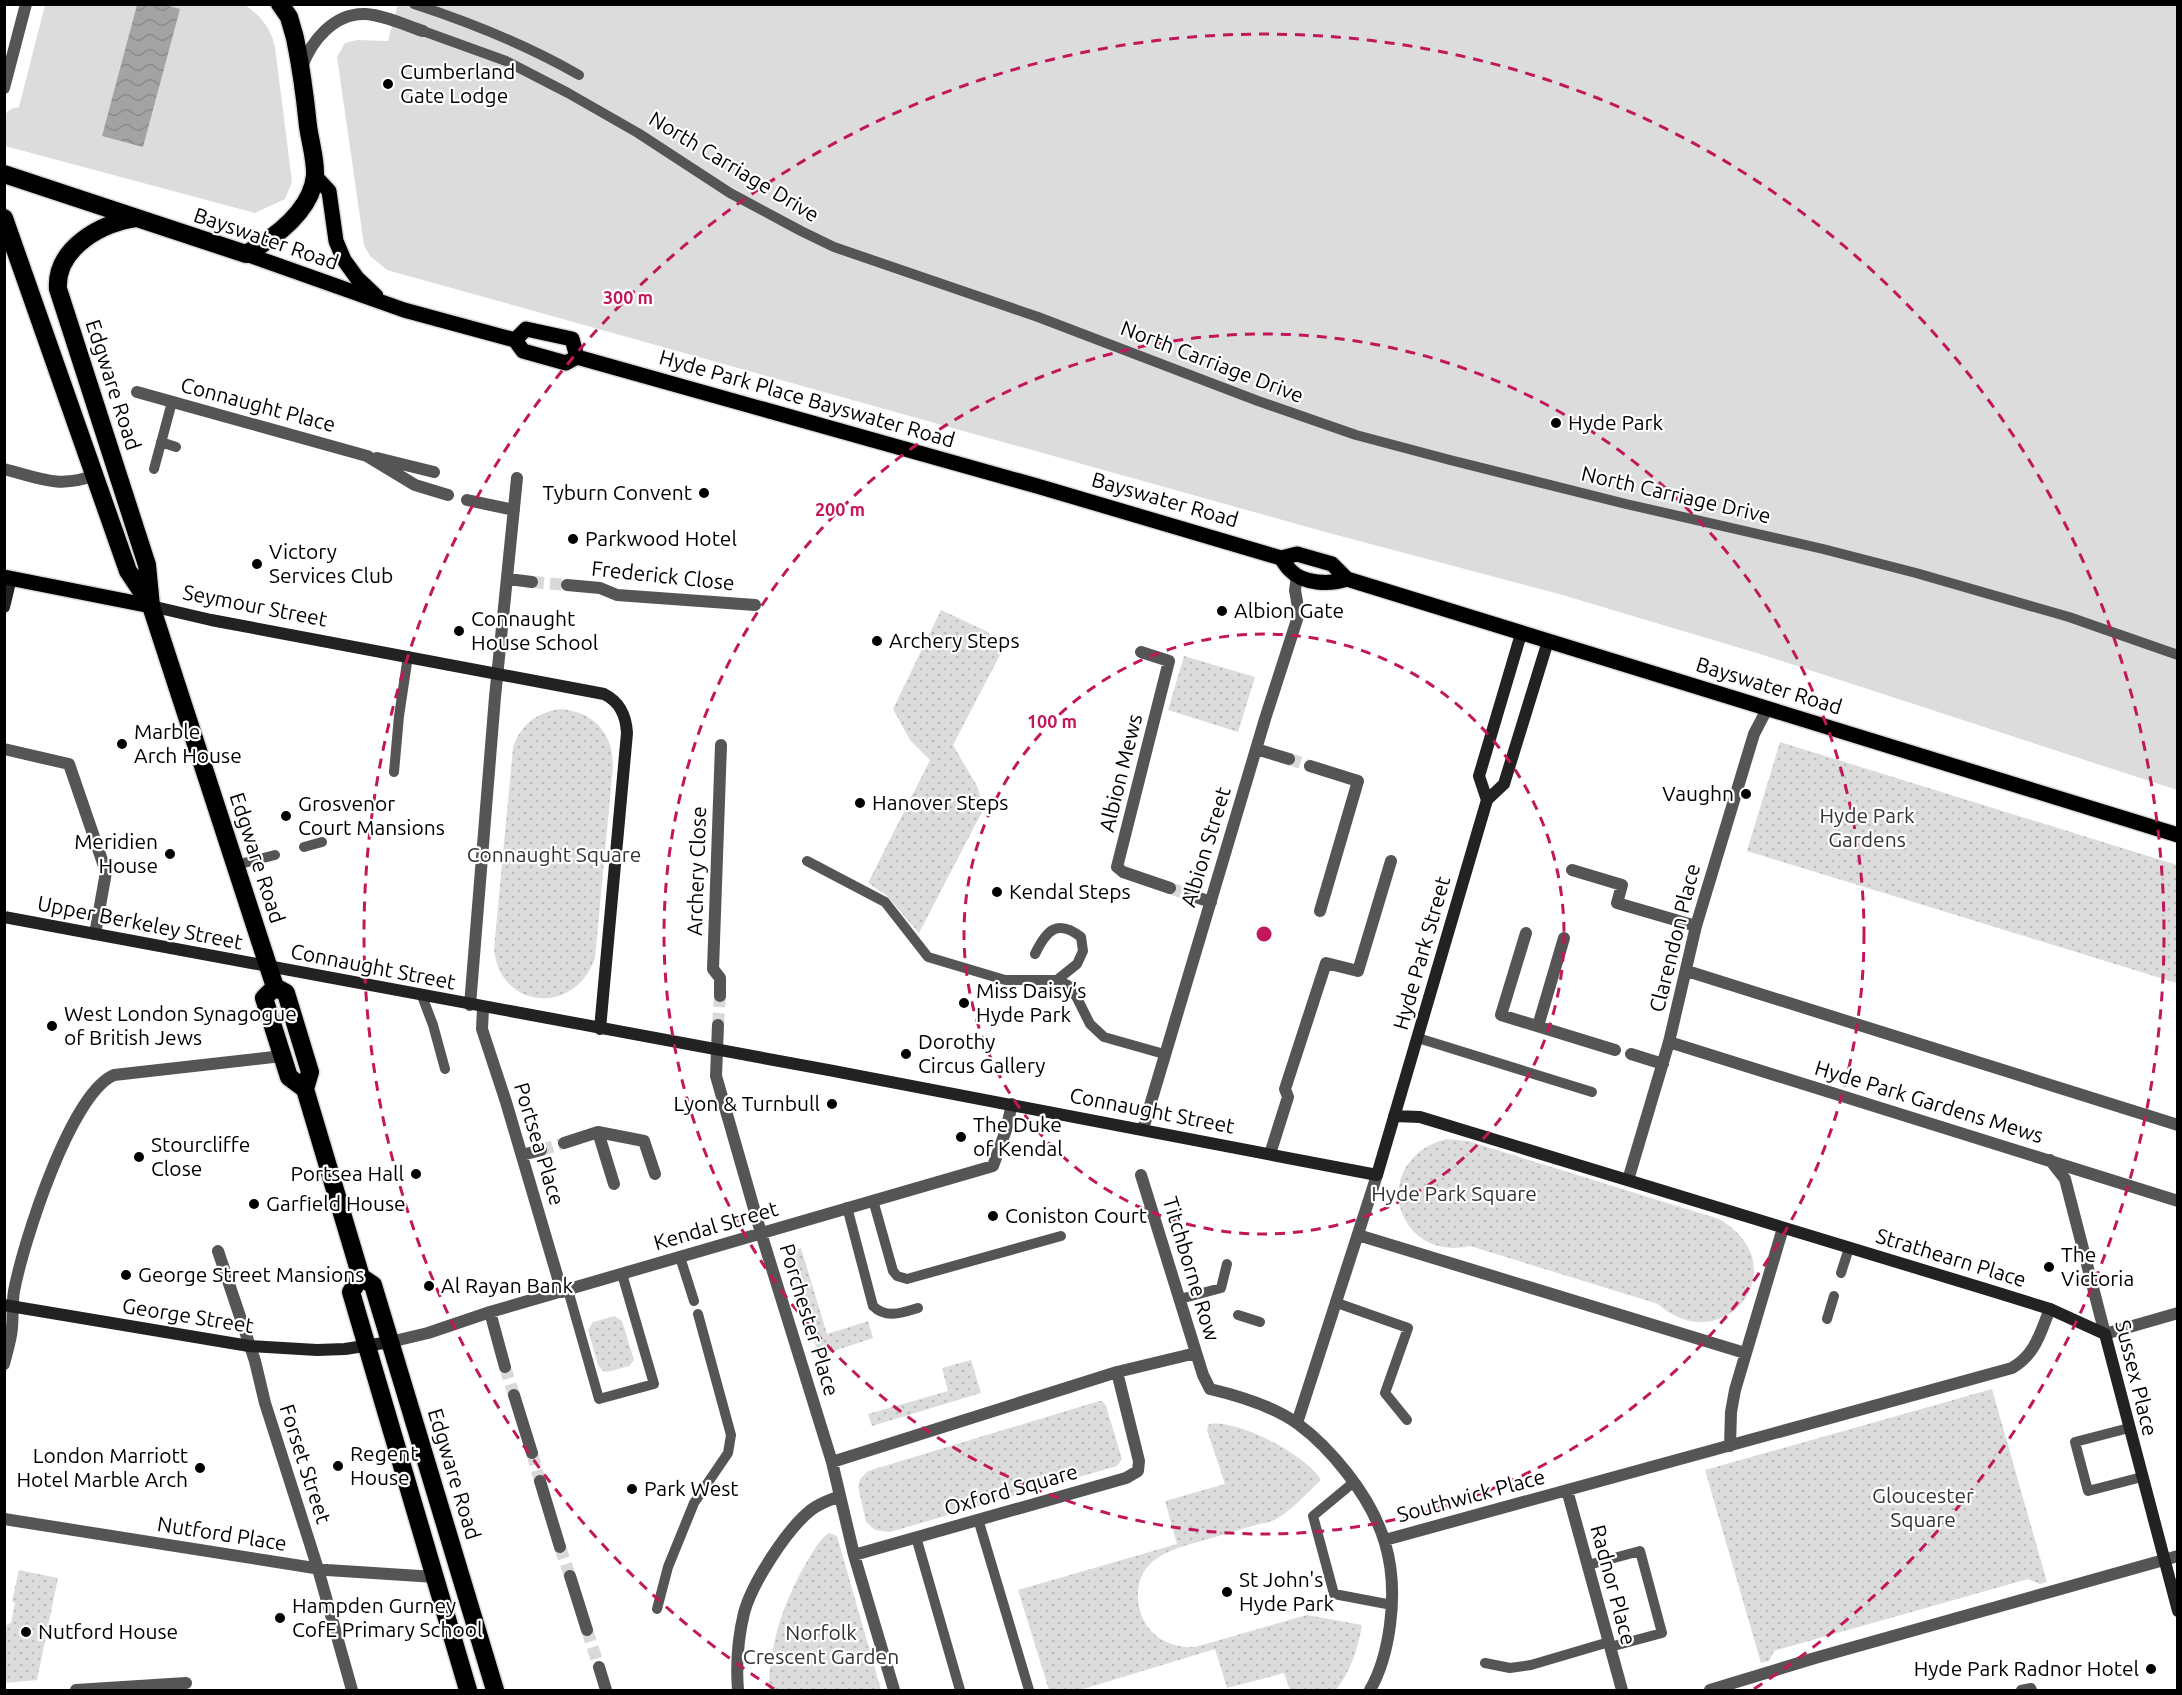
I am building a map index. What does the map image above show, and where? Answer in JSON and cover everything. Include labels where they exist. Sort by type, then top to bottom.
[{"type":"highway","points":[[246,254],[272,239],[293,219],[303,204],[315,176],[301,69],[292,27],[286,11],[280,4]]},
{"type":"highway","name":"Bayswater Road","points":[[4,174],[246,254]]},
{"type":"highway","name":"Edgware Road","points":[[4,218],[128,571],[151,606]]},
{"type":"highway","name":"Edgware Road","points":[[136,218],[110,224],[91,234],[66,260],[60,271],[58,284],[147,565],[151,606],[274,987],[286,993],[310,1072],[305,1089],[361,1277],[373,1285],[495,1690]]},
{"type":"highway","name":"Edgware Road","points":[[274,987],[264,998],[289,1077],[305,1089]]},
{"type":"highway","points":[[361,1277],[351,1292],[468,1690]]},
{"type":"main road","points":[[315,176],[329,191],[336,241],[344,260],[357,278],[380,300]]},
{"type":"main road","name":"Bayswater Road","points":[[246,254],[405,310],[516,340],[523,351],[572,360]]},
{"type":"main road","points":[[516,340],[526,328],[572,339],[572,360]]},
{"type":"main road","name":"Hyde Park Place Bayswater Road","points":[[572,360],[1037,486]]},
{"type":"main road","name":"Bayswater Road","points":[[1037,486],[1281,558],[1297,554],[1332,564],[1347,579],[2178,835]]},
{"type":"main road","points":[[1281,558],[1290,571],[1297,576]]},
{"type":"main road","name":"Bayswater Road","points":[[1297,576],[1326,584],[1347,579]]},
{"type":"main road","name":"Seymour Street","points":[[8,577],[151,606]]},
{"type":"street","points":[[4,88],[26,4]]},
{"type":"street","name":"North Carriage Drive","points":[[301,69],[309,50],[318,38],[327,28],[346,17],[367,14],[423,31]]},
{"type":"street","name":"Connaught Place","points":[[137,392],[434,472]]},
{"type":"street","name":"Connaught Place","points":[[368,456],[415,485],[448,495]]},
{"type":"street","points":[[4,470],[60,484],[95,476]]},
{"type":"street","points":[[498,672],[604,693],[616,702],[625,715],[627,733],[600,1029],[470,1005],[498,672],[517,478]]},
{"type":"street","points":[[467,500],[514,510]]},
{"type":"street","name":"Albion Street","points":[[1143,1129],[1256,749],[1299,613],[1295,590],[1297,576]]},
{"type":"street","points":[[4,607],[8,577]]},
{"type":"street","points":[[508,579],[532,582]]},
{"type":"street","name":"Frederick Close","points":[[567,585],[600,588],[617,596],[755,605]]},
{"type":"street","name":"Seymour Street","points":[[151,606],[211,620],[498,672]]},
{"type":"street","name":"Hyde Park Street","points":[[1487,800],[1479,776],[1521,634]]},
{"type":"street","name":"Hyde Park Street","points":[[1394,1116],[1487,800],[1504,784],[1548,641]]},
{"type":"street","name":"Albion Mews","points":[[1141,652],[1169,661],[1117,867],[1123,872],[1170,888]]},
{"type":"street","name":"Clarendon Place","points":[[1629,1180],[1669,1042],[1696,926],[1754,734],[1767,709]]},
{"type":"street","name":"Archery Close","points":[[720,996],[720,978],[713,969],[721,745]]},
{"type":"street","points":[[4,749],[69,764],[106,872],[95,934]]},
{"type":"street","points":[[1256,749],[1289,759]]},
{"type":"street","points":[[1310,766],[1358,781],[1320,911]]},
{"type":"street","points":[[1270,1154],[1288,1097],[1285,1089],[1326,963],[1358,971],[1391,861]]},
{"type":"street","points":[[1572,870],[1622,885],[1617,903],[1696,926]]},
{"type":"street","points":[[1190,895],[1210,902]]},
{"type":"street","name":"Upper Berkeley Street","points":[[4,917],[268,967]]},
{"type":"street","points":[[1526,933],[1501,1015],[1615,1050]]},
{"type":"street","points":[[1538,1026],[1564,938]]},
{"type":"street","name":"Connaught Street","points":[[268,967],[470,1005]]},
{"type":"street","points":[[1687,971],[2178,1125]]},
{"type":"street","name":"Portsea Place","points":[[483,1008],[482,1029],[565,1291]]},
{"type":"street","points":[[717,1051],[718,1025]]},
{"type":"street","name":"Connaught Street","points":[[600,1029],[1012,1104],[1377,1175]]},
{"type":"street","name":"Hyde Park Gardens Mews","points":[[1669,1042],[2178,1201]]},
{"type":"street","name":"Porchester Place","points":[[717,1051],[716,1075],[761,1233],[832,1462],[840,1496]]},
{"type":"street","points":[[1630,1054],[1662,1064]]},
{"type":"street","points":[[4,1364],[12,1328],[9,1306],[40,1201],[77,1118],[104,1080],[114,1075],[282,1056]]},
{"type":"street","name":"Kendal Street","points":[[390,1342],[428,1333],[490,1312],[993,1166],[1006,1130],[1012,1104]]},
{"type":"street","points":[[1376,1688],[1388,1638],[1392,1605],[1392,1582],[1385,1540],[1373,1511],[1354,1482],[1329,1452],[1297,1423],[1337,1303],[1394,1116],[1420,1117],[1783,1228],[1745,1353],[1731,1412],[1730,1446]]},
{"type":"street","points":[[598,1132],[614,1184]]},
{"type":"street","points":[[564,1143],[598,1132],[644,1141],[654,1174]]},
{"type":"street","points":[[522,1155],[541,1150]]},
{"type":"street","name":"Sussex Place","points":[[2049,1159],[2065,1179],[2178,1611]]},
{"type":"street","name":"Titchborne Row","points":[[1142,1175],[1196,1353],[1210,1389],[1264,1406],[1297,1423]]},
{"type":"street","name":"Strathearn Place","points":[[1783,1228],[2050,1309],[2105,1334]]},
{"type":"street","points":[[1358,1235],[1745,1353]]},
{"type":"street","name":"Forset Street","points":[[218,1251],[318,1569],[352,1690]]},
{"type":"street","name":"George Street","points":[[9,1306],[249,1346],[317,1350],[390,1342]]},
{"type":"street","points":[[1567,1490],[2012,1368],[2024,1361],[2034,1348],[2050,1309]]},
{"type":"street","points":[[490,1312],[505,1368]]},
{"type":"street","points":[[2105,1334],[2178,1313]]},
{"type":"street","points":[[832,1462],[1118,1372],[1196,1353]]},
{"type":"street","name":"Oxford Square","points":[[854,1555],[1126,1478],[1137,1471],[1140,1461],[1118,1372]]},
{"type":"street","points":[[514,1395],[532,1453]]},
{"type":"street","points":[[540,1481],[560,1547]]},
{"type":"street","name":"Southwick Place","points":[[1385,1540],[1567,1490]]},
{"type":"street","name":"Radnor Place","points":[[1567,1490],[1622,1690]]},
{"type":"street","points":[[738,1690],[740,1636],[744,1611],[756,1585],[771,1558],[797,1524],[812,1510],[840,1496],[854,1555],[894,1690]]},
{"type":"street","name":"Nutford Place","points":[[4,1519],[318,1569],[435,1577]]},
{"type":"street","points":[[1710,1690],[1815,1658],[2178,1556]]},
{"type":"street","points":[[570,1576],[587,1630]]},
{"type":"street","points":[[599,1667],[606,1690]]},
{"type":"street","points":[[76,1690],[186,1683]]},
{"type":"lane","points":[[414,4],[483,28],[555,61],[579,75]]},
{"type":"lane","name":"North Carriage Drive","points":[[423,31],[506,62],[568,93],[638,133],[730,193],[834,247],[1038,317],[1258,401],[1356,435],[1450,460],[1916,573],[2069,617],[2178,655]]},
{"type":"lane","points":[[154,468],[172,402]]},
{"type":"lane","points":[[161,442],[176,447]]},
{"type":"lane","points":[[394,772],[408,656]]},
{"type":"lane","points":[[304,846],[322,842]]},
{"type":"lane","points":[[236,865],[275,855]]},
{"type":"lane","points":[[807,861],[885,902],[928,957],[1005,980],[1057,980],[1068,985],[1090,1024],[1104,1037],[1164,1054]]},
{"type":"lane","points":[[1035,954],[1044,936],[1056,927],[1070,928],[1081,937],[1083,951],[1077,964],[1057,980]]},
{"type":"lane","points":[[422,996],[445,1069]]},
{"type":"lane","points":[[1418,1038],[1592,1092]]},
{"type":"lane","points":[[873,1200],[893,1271],[897,1276],[907,1279],[1061,1236]]},
{"type":"lane","points":[[847,1208],[873,1306],[878,1311],[887,1314],[899,1314],[918,1308]]},
{"type":"lane","points":[[1841,1273],[1850,1248]]},
{"type":"lane","points":[[680,1257],[694,1301]]},
{"type":"lane","points":[[1180,1299],[1221,1288],[1227,1264]]},
{"type":"lane","points":[[565,1291],[599,1399],[654,1384],[622,1274]]},
{"type":"lane","points":[[1827,1319],[1834,1296]]},
{"type":"lane","points":[[1337,1303],[1408,1328],[1385,1393],[1407,1420]]},
{"type":"lane","points":[[657,1609],[678,1542],[694,1503],[728,1452],[731,1435],[698,1314]]},
{"type":"lane","points":[[1238,1315],[1260,1322]]},
{"type":"lane","points":[[2129,1428],[2075,1442],[2088,1491],[2142,1477]]},
{"type":"lane","points":[[1354,1482],[1312,1516],[1334,1594],[1392,1605]]},
{"type":"lane","points":[[978,1519],[1029,1690]]},
{"type":"lane","points":[[916,1537],[960,1690]]},
{"type":"lane","points":[[1485,1662],[1510,1668],[1531,1665],[1662,1633],[1640,1551],[1588,1565]]},
{"type":"lane","points":[[2021,1690],[2031,1688],[2032,1690]]},
{"type":"green space","name":"Hyde Park","points":[[398,4],[2177,5],[2177,790],[1760,654],[1559,594],[1329,533],[387,270],[370,256],[364,245],[337,57],[345,43],[357,40],[388,41]]},
{"type":"green space","points":[[45,5],[245,5],[250,9],[268,28],[275,47],[292,182],[285,199],[255,213],[5,146],[4,115],[11,109],[19,107]]},
{"type":"green space","points":[[941,610],[988,632],[1002,651],[953,745],[977,786],[984,808],[919,933],[886,895],[868,883],[930,760],[910,740],[893,709]]},
{"type":"green space","points":[[1184,656],[1255,677],[1238,732],[1168,710]]},
{"type":"green space","name":"Connaught Square","points":[[561,709],[583,715],[599,726],[610,744],[613,766],[595,958],[585,977],[572,990],[556,997],[539,998],[523,994],[509,984],[499,969],[494,949],[513,748],[520,733],[531,721],[544,713]]},
{"type":"green space","name":"Hyde Park Gardens","points":[[1780,742],[2177,865],[2177,983],[1747,851]]},
{"type":"green space","name":"Hyde Park Square","points":[[1446,1139],[1468,1141],[1719,1219],[1742,1239],[1753,1260],[1753,1282],[1744,1301],[1728,1315],[1707,1322],[1683,1319],[1658,1304],[1470,1246],[1444,1247],[1424,1240],[1409,1225],[1400,1207],[1399,1187],[1406,1167],[1421,1151]]},
{"type":"green space","points":[[801,1248],[827,1334],[868,1321],[873,1338],[819,1356],[786,1252]]},
{"type":"green space","points":[[615,1316],[622,1321],[634,1360],[629,1366],[607,1372],[598,1365],[588,1330],[593,1322]]},
{"type":"green space","points":[[971,1360],[981,1393],[872,1426],[868,1414],[948,1391],[942,1368]]},
{"type":"green space","name":"Gloucester Square","points":[[1992,1389],[2047,1582],[2040,1584],[2028,1579],[1774,1651],[1769,1661],[1761,1663],[1705,1470]]},
{"type":"green space","points":[[1099,1401],[1106,1406],[1122,1459],[1117,1466],[890,1532],[875,1530],[866,1522],[858,1486],[861,1478],[868,1471]]},
{"type":"green space","points":[[1209,1424],[1237,1427],[1270,1441],[1301,1460],[1321,1480],[1293,1507],[1274,1520],[1183,1546],[1153,1561],[1141,1579],[1138,1591],[1138,1603],[1143,1619],[1149,1629],[1163,1640],[1173,1645],[1189,1647],[1307,1615],[1362,1625],[1346,1675],[1336,1690],[1290,1690],[1284,1673],[1227,1688],[1215,1649],[1080,1690],[1049,1690],[1018,1590],[1177,1544],[1165,1501],[1225,1484],[1207,1430]]},
{"type":"green space","name":"Norfolk Crescent Garden","points":[[829,1533],[837,1536],[881,1690],[769,1690],[775,1638],[786,1605],[800,1573],[820,1541]]},
{"type":"green space","points":[[19,1570],[58,1578],[37,1680],[5,1683],[5,1632],[7,1624],[11,1623],[15,1603],[12,1601]]},
{"type":"water","points":[[137,5],[165,5],[180,9],[143,147],[102,136]]},
{"type":"tunnel","points":[[532,582],[567,585]]},
{"type":"tunnel","points":[[1289,759],[1310,766]]},
{"type":"tunnel","points":[[1170,888],[1190,895]]},
{"type":"tunnel","points":[[718,1025],[720,996]]},
{"type":"tunnel","points":[[541,1150],[564,1143]]},
{"type":"tunnel","points":[[505,1367],[514,1395]]},
{"type":"tunnel","points":[[532,1453],[540,1481]]},
{"type":"tunnel","points":[[560,1547],[570,1576]]},
{"type":"tunnel","points":[[587,1630],[599,1667]]},
{"type":"place","name":"Cumberland Gate Lodge","points":[[388,84]]},
{"type":"place","name":"Hyde Park","points":[[1556,423]]},
{"type":"place","name":"Tyburn Convent","points":[[704,493]]},
{"type":"place","name":"Parkwood Hotel","points":[[573,539]]},
{"type":"place","name":"Victory Services Club","points":[[257,564]]},
{"type":"place","name":"Albion Gate","points":[[1222,611]]},
{"type":"place","name":"Connaught House School","points":[[459,631]]},
{"type":"place","name":"Archery Steps","points":[[877,641]]},
{"type":"place","name":"Marble Arch House","points":[[122,744]]},
{"type":"place","name":"Vaughn","points":[[1746,794]]},
{"type":"place","name":"Hanover Steps","points":[[860,803]]},
{"type":"place","name":"Grosvenor Court Mansions","points":[[286,816]]},
{"type":"place","name":"Meridien House","points":[[170,854]]},
{"type":"place","name":"Kendal Steps","points":[[997,892]]},
{"type":"place","name":"Miss Daisy’s Hyde Park","points":[[964,1003]]},
{"type":"place","name":"West London Synagogue of British Jews","points":[[52,1026]]},
{"type":"place","name":"Dorothy Circus Gallery","points":[[906,1054]]},
{"type":"place","name":"Lyon & Turnbull","points":[[832,1104]]},
{"type":"place","name":"The Duke of Kendal","points":[[961,1137]]},
{"type":"place","name":"Stourcliffe Close","points":[[139,1157]]},
{"type":"place","name":"Portsea Hall","points":[[416,1174]]},
{"type":"place","name":"Garfield House","points":[[254,1204]]},
{"type":"place","name":"Coniston Court","points":[[993,1216]]},
{"type":"place","name":"The Victoria","points":[[2049,1267]]},
{"type":"place","name":"George Street Mansions","points":[[126,1275]]},
{"type":"place","name":"Al Rayan Bank","points":[[429,1286]]},
{"type":"place","name":"Regent House","points":[[338,1466]]},
{"type":"place","name":"London Marriott Hotel Marble Arch","points":[[200,1468]]},
{"type":"place","name":"Park West","points":[[632,1489]]},
{"type":"place","name":"St John's Hyde Park","points":[[1227,1592]]},
{"type":"place","name":"Hampden Gurney CofE Primary School","points":[[280,1618]]},
{"type":"place","name":"Nutford House","points":[[26,1632]]},
{"type":"place","name":"Hyde Park Radnor Hotel","points":[[2151,1669]]}]
